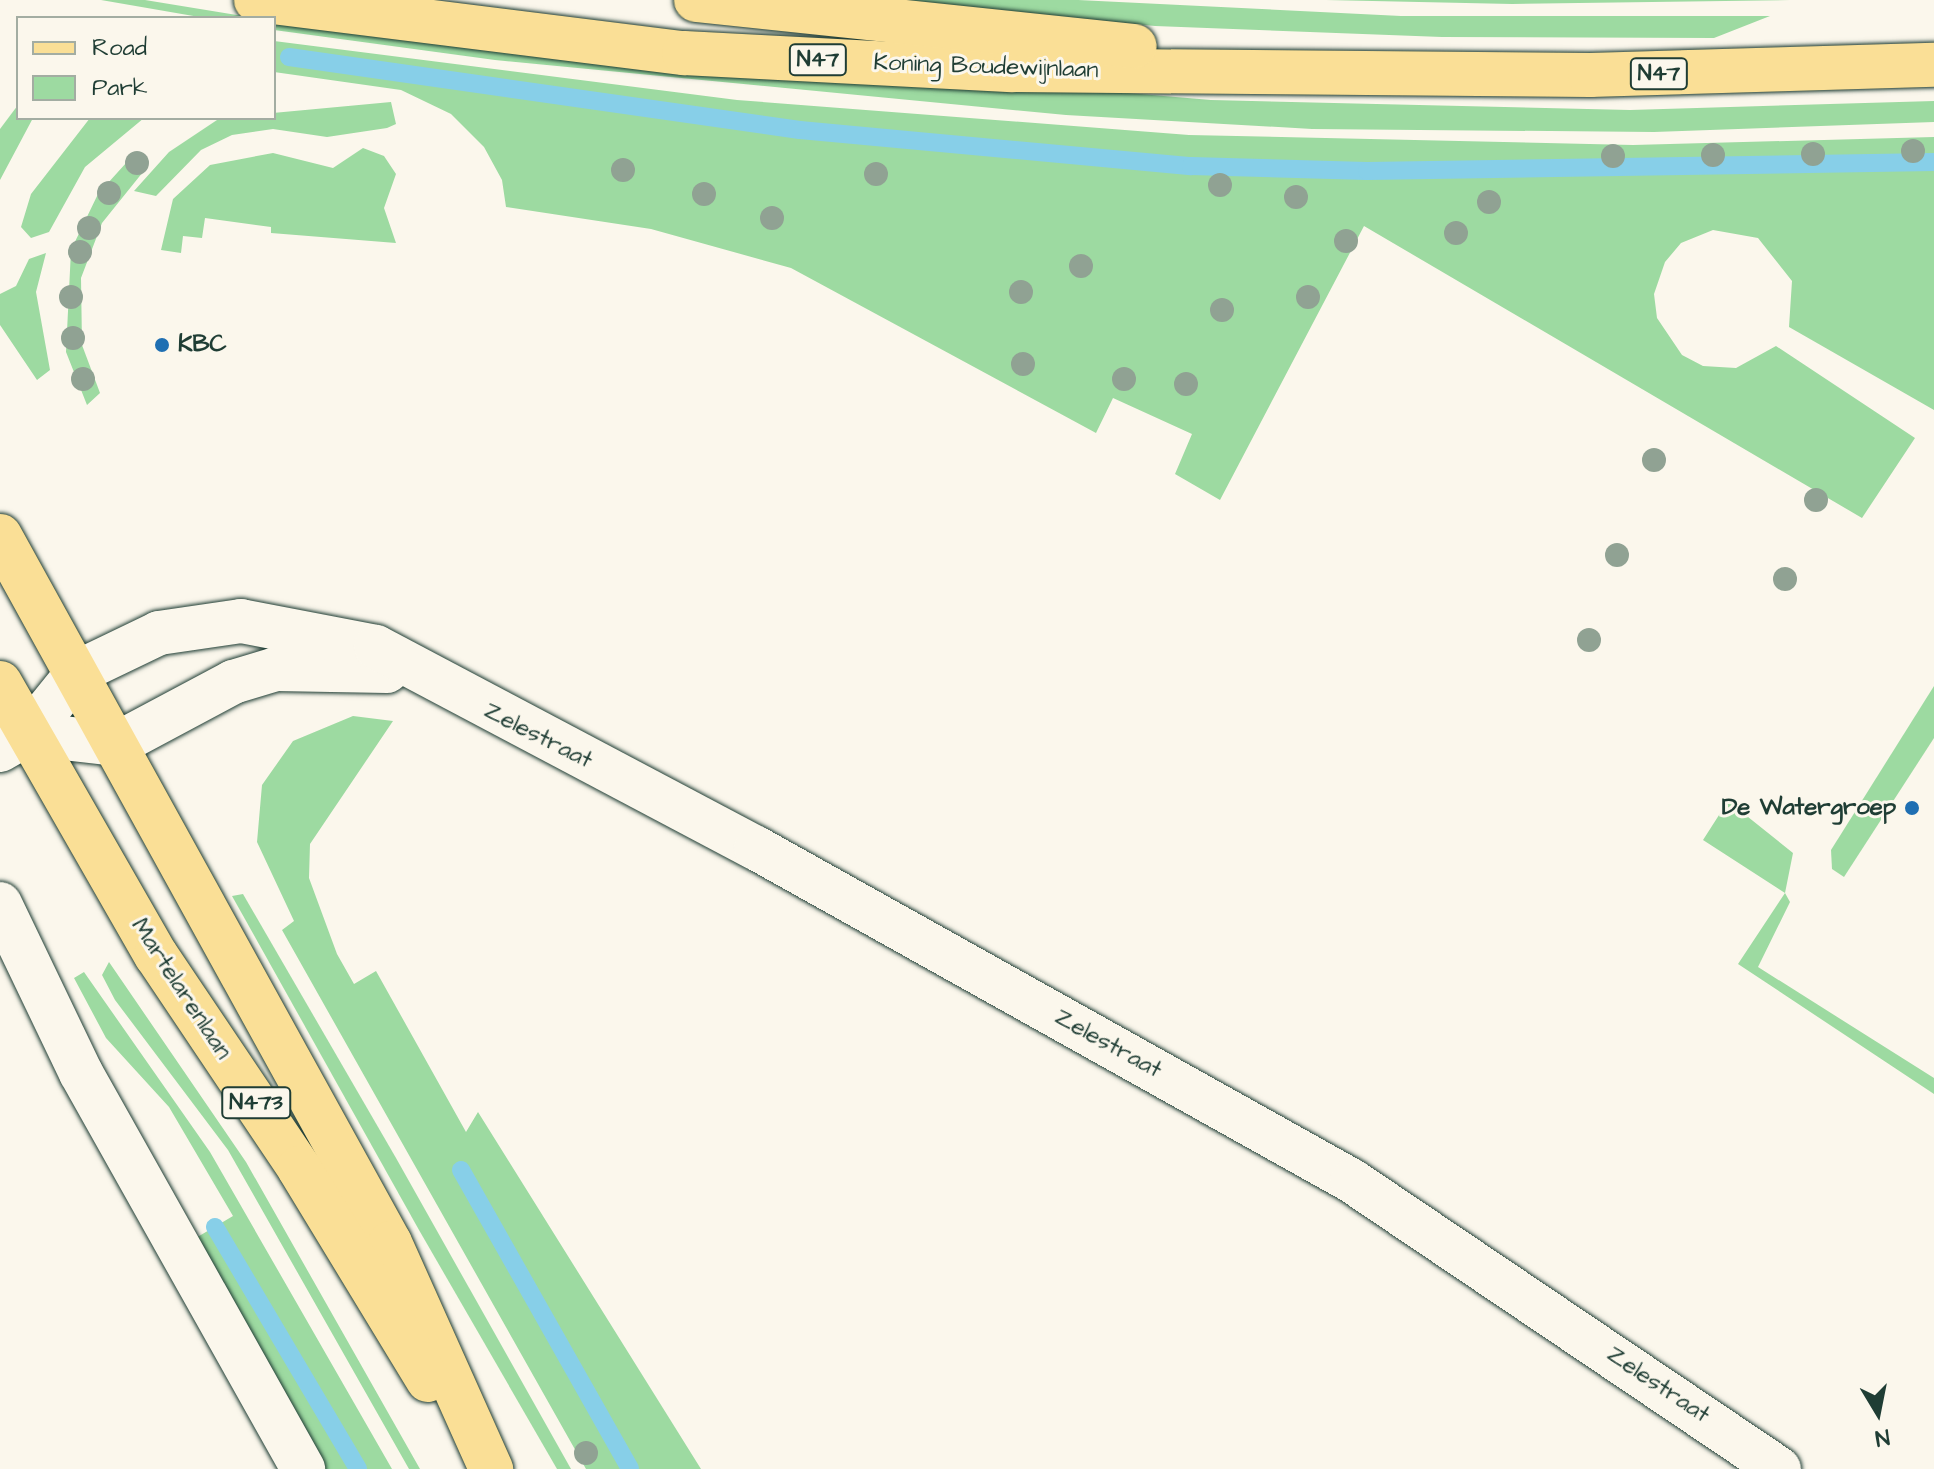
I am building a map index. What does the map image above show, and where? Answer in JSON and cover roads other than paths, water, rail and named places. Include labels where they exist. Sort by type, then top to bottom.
[{"type":"main road","name":"Koning Boudewijnlaan","points":[[256,0],[684,53],[1013,70],[1590,75],[1934,65]]},
{"type":"main road","name":"Koning Boudewijnlaan","points":[[696,0],[1384,71]]},
{"type":"main road","name":"N473","points":[[0,536],[78,672]]},
{"type":"main road","name":"Martelarenlaan","points":[[78,672],[390,1243],[489,1469]]},
{"type":"main road","name":"N473","points":[[0,683],[14,742]]},
{"type":"main road","name":"Martelarenlaan","points":[[14,742],[489,1469]]},
{"type":"street","name":"Zelestraat","points":[[14,742],[78,672],[159,633],[241,621],[332,634],[376,647],[407,668],[756,848],[1352,1181],[1779,1469]]},
{"type":"street","name":"Zelestraat","points":[[117,744],[233,682],[276,669],[407,668]]},
{"type":"street","points":[[14,742],[117,744]]},
{"type":"street","points":[[0,904],[81,1073],[303,1469]]},
{"type":"waterway","points":[[289,57],[800,130],[1191,166],[1367,171],[1934,162]]},
{"type":"waterway","points":[[461,1170],[630,1469]]},
{"type":"waterway","points":[[215,1227],[358,1469]]},
{"type":"place","name":"KBC","points":[[162,345]]},
{"type":"place","name":"De Watergroep","points":[[1912,808]]}]
